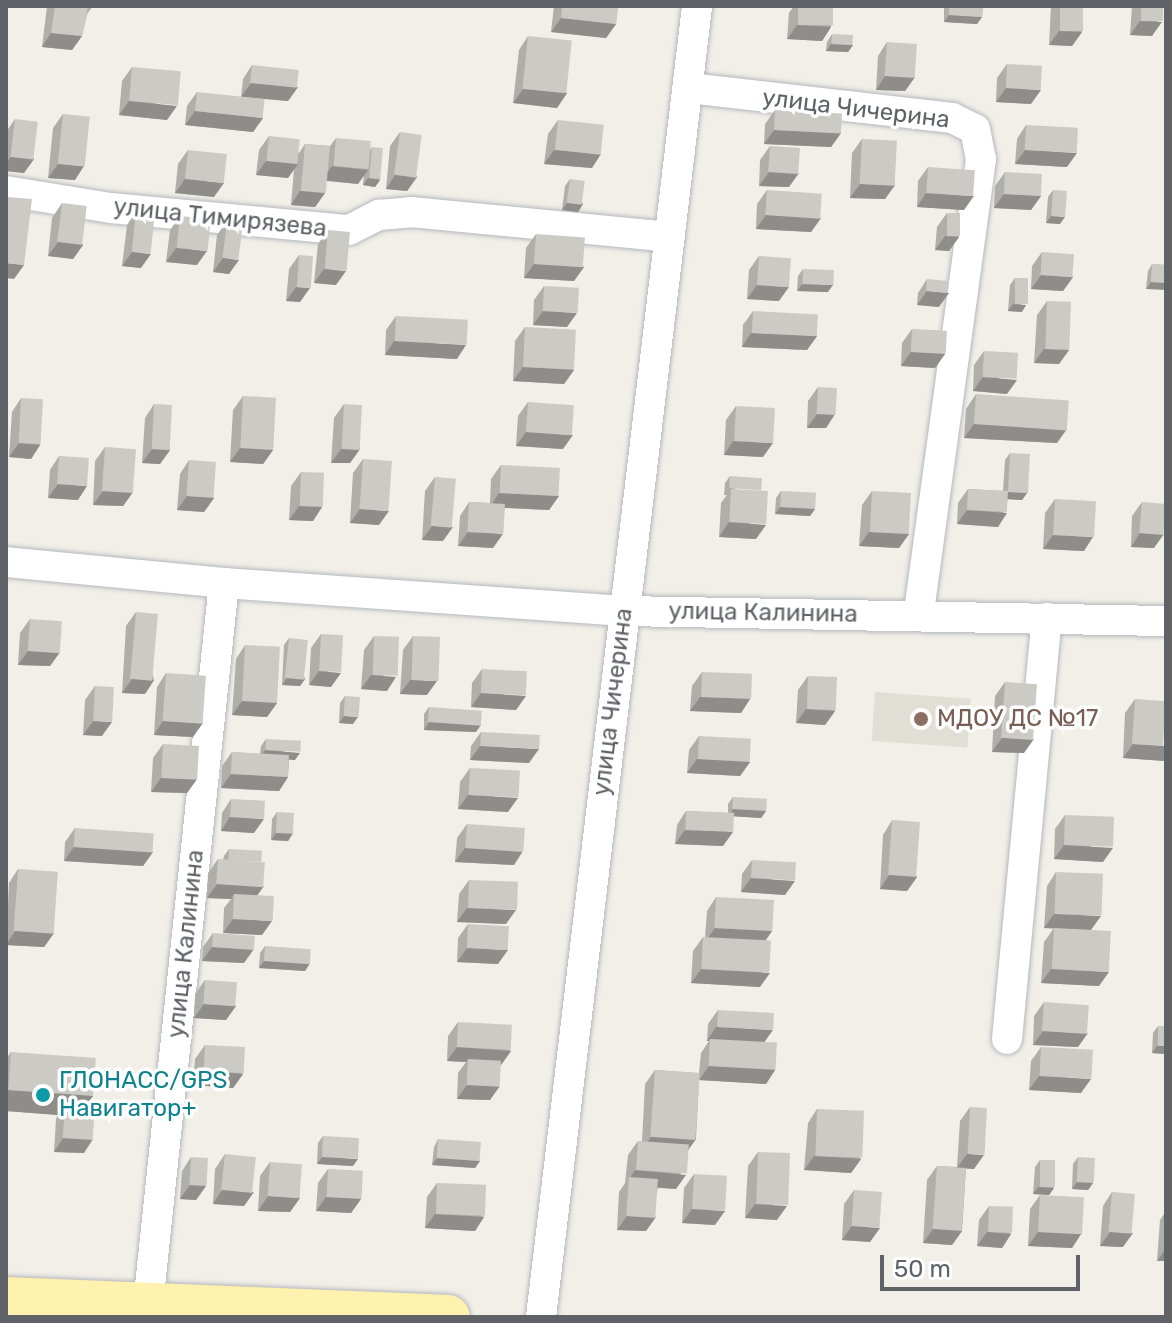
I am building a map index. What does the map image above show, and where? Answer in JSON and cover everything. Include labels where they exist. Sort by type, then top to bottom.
[{"type":"main road","points":[[6,1299],[448,1317]]},
{"type":"street","name":"улица Чичерина","points":[[541,1317],[697,6]]},
{"type":"street","name":"улица Чичерина","points":[[689,88],[952,118],[975,129],[981,159],[918,616]]},
{"type":"street","name":"улица Тимирязева","points":[[6,191],[111,208],[349,230],[379,215],[411,212],[670,237]]},
{"type":"street","name":"улица Калинина","points":[[6,562],[224,583],[624,611],[1166,621]]},
{"type":"street","name":"улица Калинина","points":[[148,1305],[224,583]]},
{"type":"street","points":[[1007,1039],[1047,618]]},
{"type":"shaded area","name":"МДОУ ДС №17","points":[[875,692],[971,699],[967,748],[872,741]]},
{"type":"building","points":[[55,6],[88,6],[82,36],[51,33]]},
{"type":"building","points":[[562,6],[618,6],[616,24],[561,18]]},
{"type":"building","points":[[798,6],[833,6],[833,25],[798,25]]},
{"type":"building","points":[[949,6],[983,6],[982,17],[949,15]]},
{"type":"building","points":[[1060,6],[1083,6],[1083,31],[1060,31]]},
{"type":"building","points":[[1141,6],[1163,6],[1163,21],[1141,21]]},
{"type":"building","points":[[832,34],[853,35],[852,45],[831,44]]},
{"type":"building","points":[[528,36],[572,41],[566,93],[522,89]]},
{"type":"building","points":[[887,42],[917,44],[915,78],[885,76]]},
{"type":"building","points":[[1007,64],[1042,66],[1041,90],[1006,88]]},
{"type":"building","points":[[252,65],[299,70],[297,88],[250,83]]},
{"type":"building","points":[[132,67],[181,71],[178,105],[129,101]]},
{"type":"building","points":[[197,92],[265,99],[263,118],[195,111]]},
{"type":"building","points":[[775,110],[842,114],[841,133],[774,130]]},
{"type":"building","points":[[63,114],[90,117],[85,167],[58,164]]},
{"type":"building","points":[[15,119],[38,122],[33,160],[10,157]]},
{"type":"building","points":[[558,120],[604,125],[601,155],[555,150]]},
{"type":"building","points":[[1026,125],[1078,128],[1077,153],[1025,150]]},
{"type":"building","points":[[400,132],[422,135],[416,178],[394,175]]},
{"type":"building","points":[[269,136],[300,139],[297,164],[266,161]]},
{"type":"building","points":[[336,138],[371,141],[368,169],[334,166]]},
{"type":"building","points":[[862,139],[897,141],[895,186],[860,184]]},
{"type":"building","points":[[305,144],[330,146],[326,193],[301,191]]},
{"type":"building","points":[[770,146],[800,148],[798,174],[768,172]]},
{"type":"building","points":[[372,147],[383,148],[380,179],[369,178]]},
{"type":"building","points":[[188,150],[227,154],[224,183],[185,179]]},
{"type":"building","points":[[928,167],[975,170],[973,196],[926,193]]},
{"type":"building","points":[[1005,172],[1042,174],[1041,196],[1004,194]]},
{"type":"building","points":[[570,179],[585,181],[582,205],[567,203]]},
{"type":"building","points":[[767,190],[822,194],[820,219],[765,215]]},
{"type":"building","points":[[1053,190],[1067,191],[1065,217],[1051,216]]},
{"type":"building","points":[[8,197],[32,199],[24,265],[6,263]]},
{"type":"building","points":[[62,203],[87,206],[82,245],[57,242]]},
{"type":"building","points":[[136,211],[155,213],[151,254],[132,252]]},
{"type":"building","points":[[947,213],[960,213],[960,236],[947,236]]},
{"type":"building","points":[[180,216],[211,219],[207,251],[177,248]]},
{"type":"building","points":[[227,221],[243,223],[238,260],[222,258]]},
{"type":"building","points":[[328,230],[350,232],[347,271],[325,269]]},
{"type":"building","points":[[536,234],[585,237],[583,267],[534,264]]},
{"type":"building","points":[[1042,252],[1074,254],[1072,277],[1040,275]]},
{"type":"building","points":[[299,255],[313,256],[311,288],[297,287]]},
{"type":"building","points":[[759,256],[791,258],[789,287],[757,285]]},
{"type":"building","points":[[1152,264],[1166,265],[1165,283],[1151,282]]},
{"type":"building","points":[[803,269],[834,270],[833,285],[802,284]]},
{"type":"building","points":[[1015,278],[1028,278],[1028,304],[1015,304]]},
{"type":"building","points":[[927,279],[949,281],[948,293],[926,291]]},
{"type":"building","points":[[544,286],[579,288],[578,313],[543,311]]},
{"type":"building","points":[[1047,301],[1071,302],[1069,350],[1045,349]]},
{"type":"building","points":[[753,311],[818,314],[817,336],[752,333]]},
{"type":"building","points":[[396,316],[468,320],[467,345],[395,341]]},
{"type":"building","points":[[525,327],[576,330],[574,370],[523,367]]},
{"type":"building","points":[[912,329],[947,331],[946,354],[911,352]]},
{"type":"building","points":[[984,351],[1018,353],[1017,379],[983,377]]},
{"type":"building","points":[[818,387],[837,388],[836,415],[817,414]]},
{"type":"building","points":[[976,394],[1069,400],[1067,430],[974,424]]},
{"type":"building","points":[[243,396],[276,398],[273,450],[240,448]]},
{"type":"building","points":[[21,398],[43,399],[41,444],[19,443]]},
{"type":"building","points":[[528,402],[574,405],[572,435],[526,432]]},
{"type":"building","points":[[154,404],[172,405],[170,450],[152,449]]},
{"type":"building","points":[[344,404],[362,405],[360,450],[342,449]]},
{"type":"building","points":[[736,406],[775,408],[773,443],[734,441]]},
{"type":"building","points":[[105,447],[136,449],[133,493],[102,491]]},
{"type":"building","points":[[1010,453],[1030,454],[1028,493],[1008,492]]},
{"type":"building","points":[[59,456],[89,458],[87,486],[57,484]]},
{"type":"building","points":[[363,459],[392,461],[388,511],[360,509]]},
{"type":"building","points":[[189,460],[216,462],[213,498],[186,496]]},
{"type":"building","points":[[501,465],[560,468],[558,496],[500,493]]},
{"type":"building","points":[[301,472],[324,473],[323,507],[300,506]]},
{"type":"building","points":[[730,476],[762,478],[761,490],[729,488]]},
{"type":"building","points":[[435,477],[456,479],[452,528],[431,526]]},
{"type":"building","points":[[731,489],[768,491],[766,524],[729,522]]},
{"type":"building","points":[[968,489],[1008,491],[1007,512],[967,510]]},
{"type":"building","points":[[781,491],[816,493],[815,509],[780,507]]},
{"type":"building","points":[[872,491],[911,493],[909,534],[870,532]]},
{"type":"building","points":[[1055,499],[1096,501],[1094,537],[1053,535]]},
{"type":"building","points":[[469,502],[505,504],[503,534],[467,532]]},
{"type":"building","points":[[1142,502],[1166,504],[1163,535],[1139,533]]},
{"type":"building","points":[[136,612],[158,614],[152,681],[130,679]]},
{"type":"building","points":[[30,619],[62,621],[60,653],[28,651]]},
{"type":"building","points":[[321,634],[343,635],[341,672],[319,671]]},
{"type":"building","points":[[374,636],[399,637],[398,676],[373,675]]},
{"type":"building","points":[[413,636],[440,637],[438,681],[411,680]]},
{"type":"building","points":[[289,638],[308,640],[304,680],[285,678]]},
{"type":"building","points":[[245,645],[280,647],[277,703],[242,701]]},
{"type":"building","points":[[482,669],[527,671],[526,695],[481,693]]},
{"type":"building","points":[[702,672],[752,674],[751,699],[701,697]]},
{"type":"building","points":[[166,673],[206,676],[203,724],[163,721]]},
{"type":"building","points":[[808,676],[837,677],[836,710],[807,709]]},
{"type":"building","points":[[1005,682],[1037,684],[1033,740],[1001,738]]},
{"type":"building","points":[[95,686],[114,687],[112,722],[93,721]]},
{"type":"building","points":[[345,696],[360,697],[359,717],[344,716]]},
{"type":"building","points":[[1135,699],[1166,701],[1163,746],[1132,744]]},
{"type":"building","points":[[429,707],[482,711],[481,726],[428,722]]},
{"type":"building","points":[[481,732],[540,735],[539,749],[480,746]]},
{"type":"building","points":[[699,736],[751,739],[750,762],[698,759]]},
{"type":"building","points":[[266,739],[301,741],[300,752],[265,750]]},
{"type":"building","points":[[163,744],[199,746],[197,780],[161,778]]},
{"type":"building","points":[[232,752],[289,755],[288,777],[231,774]]},
{"type":"building","points":[[470,768],[520,771],[519,798],[469,795]]},
{"type":"building","points":[[733,797],[767,799],[766,811],[732,809]]},
{"type":"building","points":[[231,799],[265,801],[264,819],[230,817]]},
{"type":"building","points":[[686,811],[734,813],[733,832],[685,830]]},
{"type":"building","points":[[277,812],[294,813],[293,834],[276,833]]},
{"type":"building","points":[[1065,815],[1114,817],[1113,847],[1064,845]]},
{"type":"building","points":[[892,820],[920,822],[916,877],[888,875]]},
{"type":"building","points":[[467,824],[525,828],[523,852],[465,848]]},
{"type":"building","points":[[75,828],[154,834],[152,852],[74,847]]},
{"type":"building","points":[[229,849],[262,851],[261,862],[228,860]]},
{"type":"building","points":[[218,859],[265,862],[263,887],[216,884]]},
{"type":"building","points":[[752,860],[796,862],[795,880],[751,878]]},
{"type":"building","points":[[18,869],[58,872],[54,934],[14,931]]},
{"type":"building","points":[[1056,872],[1103,874],[1102,916],[1055,914]]},
{"type":"building","points":[[469,880],[518,882],[517,910],[468,908]]},
{"type":"building","points":[[234,894],[274,896],[273,921],[233,919]]},
{"type":"building","points":[[716,897],[774,900],[772,931],[714,928]]},
{"type":"building","points":[[468,924],[509,926],[508,950],[467,948]]},
{"type":"building","points":[[1054,928],[1111,931],[1109,972],[1052,969]]},
{"type":"building","points":[[213,933],[255,936],[254,950],[212,947]]},
{"type":"building","points":[[703,937],[771,941],[769,973],[701,969]]},
{"type":"building","points":[[265,946],[311,949],[310,964],[264,961]]},
{"type":"building","points":[[205,980],[237,982],[235,1006],[203,1004]]},
{"type":"building","points":[[1044,1002],[1089,1005],[1087,1034],[1042,1031]]},
{"type":"building","points":[[718,1010],[774,1013],[773,1030],[717,1027]]},
{"type":"building","points":[[458,1022],[512,1025],[511,1050],[457,1047]]},
{"type":"building","points":[[1158,1026],[1166,1026],[1166,1046],[1158,1046]]},
{"type":"building","points":[[710,1039],[777,1043],[775,1069],[709,1066]]},
{"type":"building","points":[[205,1045],[245,1047],[244,1073],[204,1071]]},
{"type":"building","points":[[1041,1047],[1093,1050],[1091,1079],[1039,1076]]},
{"type":"building","points":[[11,1052],[96,1058],[93,1096],[8,1090]]},
{"type":"building","points":[[468,1059],[501,1061],[500,1087],[467,1085]]},
{"type":"building","points":[[655,1070],[700,1073],[695,1140],[650,1137]]},
{"type":"building","points":[[65,1105],[95,1107],[93,1140],[63,1138]]},
{"type":"building","points":[[970,1107],[987,1108],[985,1155],[968,1154]]},
{"type":"building","points":[[817,1109],[864,1111],[862,1158],[815,1156]]},
{"type":"building","points":[[323,1136],[359,1138],[358,1159],[322,1157]]},
{"type":"building","points":[[438,1139],[481,1142],[480,1161],[437,1158]]},
{"type":"building","points":[[638,1141],[689,1145],[687,1173],[636,1170]]},
{"type":"building","points":[[758,1152],[790,1153],[788,1205],[756,1204]]},
{"type":"building","points":[[225,1154],[256,1157],[252,1193],[221,1190]]},
{"type":"building","points":[[191,1157],[208,1158],[207,1186],[190,1185]]},
{"type":"building","points":[[1078,1157],[1095,1158],[1094,1183],[1077,1182]]},
{"type":"building","points":[[1040,1160],[1055,1160],[1055,1187],[1040,1187]]},
{"type":"building","points":[[270,1162],[302,1164],[300,1198],[268,1196]]},
{"type":"building","points":[[937,1166],[966,1168],[962,1231],[933,1229]]},
{"type":"building","points":[[328,1169],[363,1171],[361,1199],[327,1197]]},
{"type":"building","points":[[694,1174],[727,1176],[725,1211],[692,1209]]},
{"type":"building","points":[[629,1177],[658,1179],[655,1218],[626,1216]]},
{"type":"building","points":[[437,1183],[486,1185],[485,1216],[436,1214]]},
{"type":"building","points":[[854,1190],[882,1192],[879,1228],[851,1226]]},
{"type":"building","points":[[1112,1192],[1135,1194],[1131,1234],[1109,1232]]},
{"type":"building","points":[[1040,1195],[1084,1197],[1082,1234],[1038,1232]]},
{"type":"building","points":[[989,1206],[1013,1207],[1012,1233],[988,1232]]},
{"type":"place","name":"МДОУ ДС №17","points":[[921,719]]},
{"type":"place","name":"ГЛОНАСС/GPS Навигатор+","points":[[43,1095]]}]
